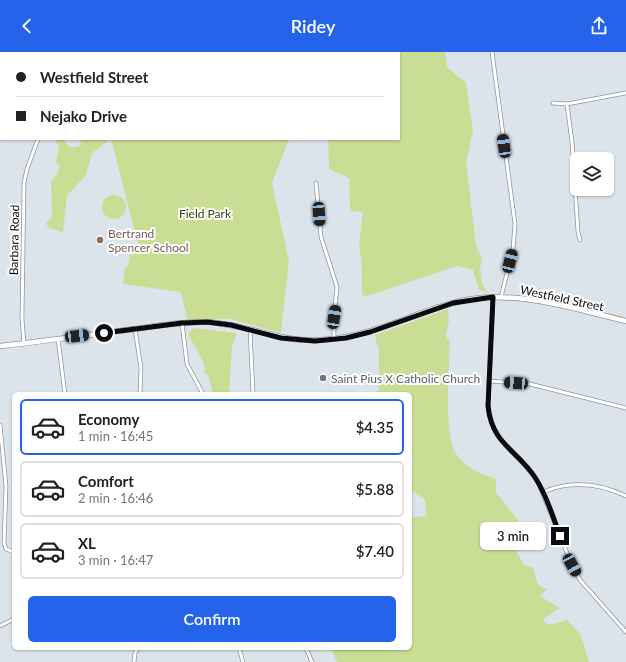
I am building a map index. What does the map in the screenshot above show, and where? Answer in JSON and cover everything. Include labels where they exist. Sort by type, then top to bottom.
[{"type":"main road","name":"Westfield Street","points":[[0,346],[182,323],[207,322],[250,329],[281,338],[315,341],[360,335],[453,303],[493,297],[540,301],[626,321]]},
{"type":"street","points":[[492,52],[515,224],[513,250],[501,297]]},
{"type":"street","points":[[553,103],[567,104],[626,93]]},
{"type":"street","points":[[567,104],[572,142],[578,232],[580,240]]},
{"type":"street","name":"Barbara Road","points":[[24,343],[22,319],[24,183],[27,169],[38,140]]},
{"type":"street","points":[[316,183],[321,237],[337,287],[334,317],[334,338]]},
{"type":"street","points":[[493,297],[488,406],[490,421],[495,433],[529,468],[543,492],[572,565],[580,580],[626,632]]},
{"type":"street","points":[[182,323],[187,364],[202,392]]},
{"type":"street","points":[[134,329],[141,368],[140,392]]},
{"type":"street","points":[[250,329],[253,392]]},
{"type":"street","points":[[58,339],[64,392]]},
{"type":"street","points":[[490,381],[530,384],[626,408]]},
{"type":"street","points":[[0,425],[6,486],[4,543],[6,549],[12,551]]},
{"type":"street","points":[[543,492],[556,486],[584,484],[618,492],[626,496]]},
{"type":"street","points":[[0,626],[12,620]]},
{"type":"street","points":[[134,662],[137,650]]},
{"type":"street","points":[[239,650],[243,662]]},
{"type":"street","points":[[307,650],[312,662]]},
{"type":"green space","points":[[400,52],[445,52],[447,67],[466,83],[473,131],[466,162],[476,245],[482,258],[480,268],[482,284],[487,292],[479,290],[473,270],[457,266],[367,296],[362,295],[362,268],[359,245],[363,212],[350,211],[349,178],[329,169],[328,140],[400,140]]},
{"type":"green space","points":[[55,140],[66,140],[65,142],[70,147],[77,147],[82,144],[79,140],[110,140],[92,153],[86,175],[67,196],[63,233],[48,227],[46,223],[52,217],[51,181],[57,174],[60,167],[56,162],[59,146]]},
{"type":"green space","name":"Field Park","points":[[111,140],[289,140],[272,183],[289,261],[281,333],[231,319],[187,319],[180,292],[123,284],[125,267],[128,267],[130,254],[139,247]]},
{"type":"green space","points":[[114,195],[122,199],[126,207],[122,215],[114,219],[106,215],[102,207],[106,199]]},
{"type":"green space","points":[[448,309],[449,320],[446,336],[450,342],[448,418],[453,446],[457,455],[470,468],[496,479],[496,492],[530,536],[529,542],[516,551],[524,565],[533,568],[538,585],[547,589],[540,596],[560,608],[543,619],[546,624],[553,624],[567,620],[581,635],[589,662],[337,662],[332,650],[412,650],[412,517],[426,516],[425,499],[412,491],[412,392],[376,392],[379,391],[379,346],[377,345],[375,335]]},
{"type":"green space","points":[[193,328],[237,333],[232,346],[229,392],[212,392],[208,375],[205,373],[203,361],[188,334]]},
{"type":"place","name":"Bertrand Spencer School","points":[[100,240]]},
{"type":"place","name":"Saint Pius X Catholic Church","points":[[323,378]]},
{"type":"route","points":[[104,333],[182,323],[207,322],[250,329],[274,337],[315,341],[326,340],[360,335],[453,303],[493,297],[488,406],[490,421],[495,433],[503,444],[529,468],[537,480],[560,536]]}]
